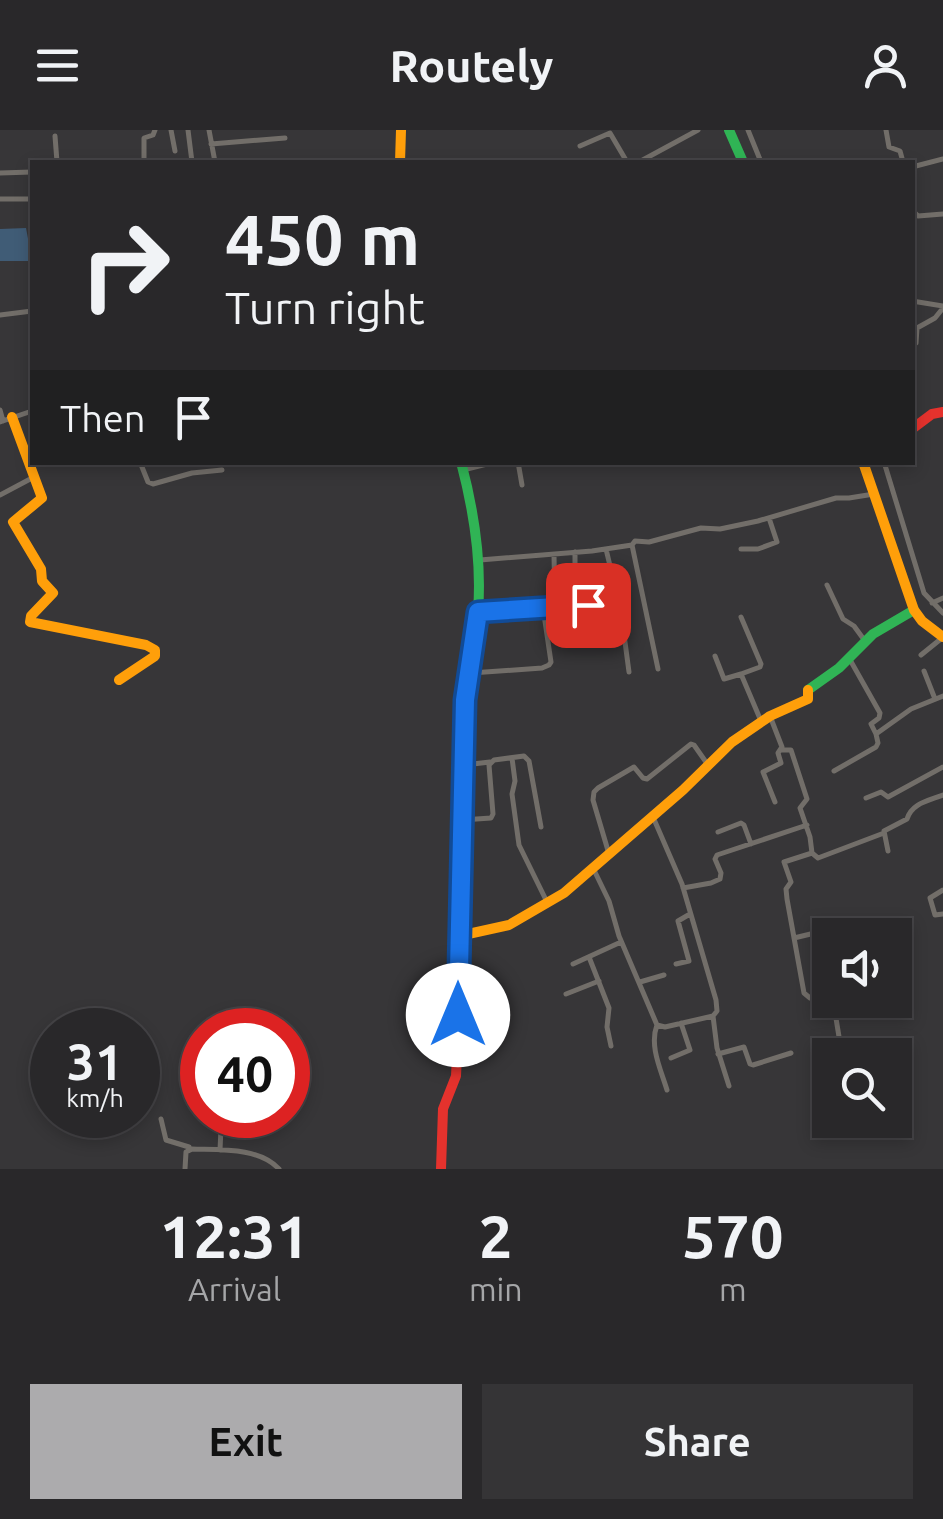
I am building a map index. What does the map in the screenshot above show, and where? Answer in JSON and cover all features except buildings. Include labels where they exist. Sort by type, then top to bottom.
[{"type":"street","points":[[144,160],[144,138],[153,135],[154,130]]},
{"type":"street","points":[[172,130],[175,151]]},
{"type":"street","points":[[188,130],[192,160]]},
{"type":"street","points":[[208,130],[215,160]]},
{"type":"street","points":[[400,130],[400,160]]},
{"type":"street","points":[[639,160],[698,130]]},
{"type":"street","points":[[729,130],[741,160]]},
{"type":"street","points":[[748,130],[760,160]]},
{"type":"street","points":[[886,130],[889,147],[900,151],[902,160]]},
{"type":"street","points":[[580,146],[610,133],[633,160]]},
{"type":"street","points":[[56,136],[57,160]]},
{"type":"street","points":[[211,144],[285,138]]},
{"type":"street","points":[[915,166],[943,159]]},
{"type":"street","points":[[0,173],[30,172]]},
{"type":"street","points":[[0,199],[30,199]]},
{"type":"street","points":[[915,213],[943,214]]},
{"type":"street","points":[[915,302],[943,307],[935,318],[917,328],[915,343]]},
{"type":"street","points":[[0,315],[30,311]]},
{"type":"street","points":[[0,410],[42,500],[13,522],[41,569],[42,581],[53,592],[30,622],[155,650],[155,656],[120,680]]},
{"type":"street","points":[[5,420],[30,412]]},
{"type":"street","points":[[915,427],[932,414],[943,412]]},
{"type":"street","points":[[141,465],[152,484],[222,470]]},
{"type":"street","points":[[518,465],[522,486]]},
{"type":"street","points":[[864,465],[914,610],[943,637],[921,654]]},
{"type":"street","points":[[885,465],[924,593],[943,613]]},
{"type":"street","points":[[441,1169],[442,1109],[456,1076],[465,700],[478,612],[480,560],[474,512],[462,466]]},
{"type":"street","points":[[0,495],[34,477]]},
{"type":"street","points":[[480,560],[650,542],[708,527],[720,529],[770,518],[836,498],[874,494]]},
{"type":"street","points":[[741,549],[776,542],[770,518]]},
{"type":"street","points":[[632,545],[658,669]]},
{"type":"street","points":[[606,549],[630,672]]},
{"type":"street","points":[[575,552],[575,587]]},
{"type":"street","points":[[554,554],[556,607]]},
{"type":"street","points":[[827,585],[843,619],[865,641]]},
{"type":"street","points":[[932,603],[943,598]]},
{"type":"street","points":[[478,612],[619,600]]},
{"type":"street","points":[[468,673],[549,666],[543,608]]},
{"type":"street","points":[[460,936],[508,925],[564,894],[732,742],[766,718],[808,699],[809,687],[826,678],[893,619],[914,610]]},
{"type":"street","points":[[716,656],[724,679],[760,667],[741,617]]},
{"type":"street","points":[[834,770],[878,743],[872,722],[880,713],[849,658]]},
{"type":"street","points":[[924,671],[935,699]]},
{"type":"street","points":[[741,674],[781,750]]},
{"type":"street","points":[[876,734],[911,709],[943,696]]},
{"type":"street","points":[[609,854],[594,792],[634,767],[647,779],[690,744],[708,764]]},
{"type":"street","points":[[781,750],[789,749],[792,754],[807,798],[800,806],[812,853],[818,858],[884,834],[907,819],[915,806],[943,795]]},
{"type":"street","points":[[775,802],[764,772],[781,764],[781,750]]},
{"type":"street","points":[[464,766],[524,756],[529,762],[541,828]]},
{"type":"street","points":[[512,758],[519,845],[548,904]]},
{"type":"street","points":[[462,820],[492,817],[488,768],[492,762]]},
{"type":"street","points":[[866,798],[881,792],[888,797],[943,767]]},
{"type":"street","points":[[652,816],[683,888],[716,1000],[713,1016],[718,1054],[729,1086]]},
{"type":"street","points":[[718,832],[744,824],[752,844]]},
{"type":"street","points":[[683,888],[717,881],[721,876],[716,856],[807,825]]},
{"type":"street","points":[[884,834],[888,851]]},
{"type":"street","points":[[812,853],[784,862],[792,884],[786,889],[805,996],[812,998]]},
{"type":"street","points":[[593,868],[657,1025],[653,1038],[667,1090]]},
{"type":"street","points":[[943,890],[930,898],[935,915],[943,914]]},
{"type":"street","points":[[676,964],[689,961],[678,921],[690,914]]},
{"type":"street","points":[[794,938],[812,934]]},
{"type":"street","points":[[573,964],[621,942]]},
{"type":"street","points":[[590,957],[609,1008],[607,1028],[611,1046]]},
{"type":"street","points":[[640,982],[664,975]]},
{"type":"street","points":[[566,994],[599,981]]},
{"type":"street","points":[[657,1025],[665,1027],[713,1016]]},
{"type":"street","points":[[671,1058],[690,1050],[681,1023]]},
{"type":"street","points":[[718,1054],[743,1047],[753,1066],[792,1054]]},
{"type":"street","points":[[160,1119],[166,1140],[192,1148],[263,1158],[279,1169]]},
{"type":"street","points":[[220,1138],[220,1150]]},
{"type":"street","points":[[185,1169],[186,1152],[192,1148]]},
{"type":"water","points":[[26,228],[29,261],[0,261],[0,229]]},
{"type":"traffic: fast","points":[[729,130],[742,160]]},
{"type":"traffic: fast","points":[[462,465],[479,573],[477,623],[465,706]]},
{"type":"traffic: fast","points":[[808,690],[839,668],[873,634],[914,610]]},
{"type":"traffic: slow","points":[[400,160],[401,130]]},
{"type":"traffic: slow","points":[[12,417],[42,498],[13,522],[41,569],[42,581],[53,593],[30,622],[155,650],[155,656],[119,680]]},
{"type":"traffic: slow","points":[[864,465],[914,610],[943,637]]},
{"type":"traffic: slow","points":[[459,936],[509,925],[564,893],[732,742],[770,716],[808,699],[808,690]]},
{"type":"traffic: jam","points":[[915,427],[932,414],[943,412]]},
{"type":"traffic: jam","points":[[441,1169],[443,1109],[456,1076],[465,706]]},
{"type":"route","points":[[458,1015],[465,700],[478,612],[588,605]]}]
